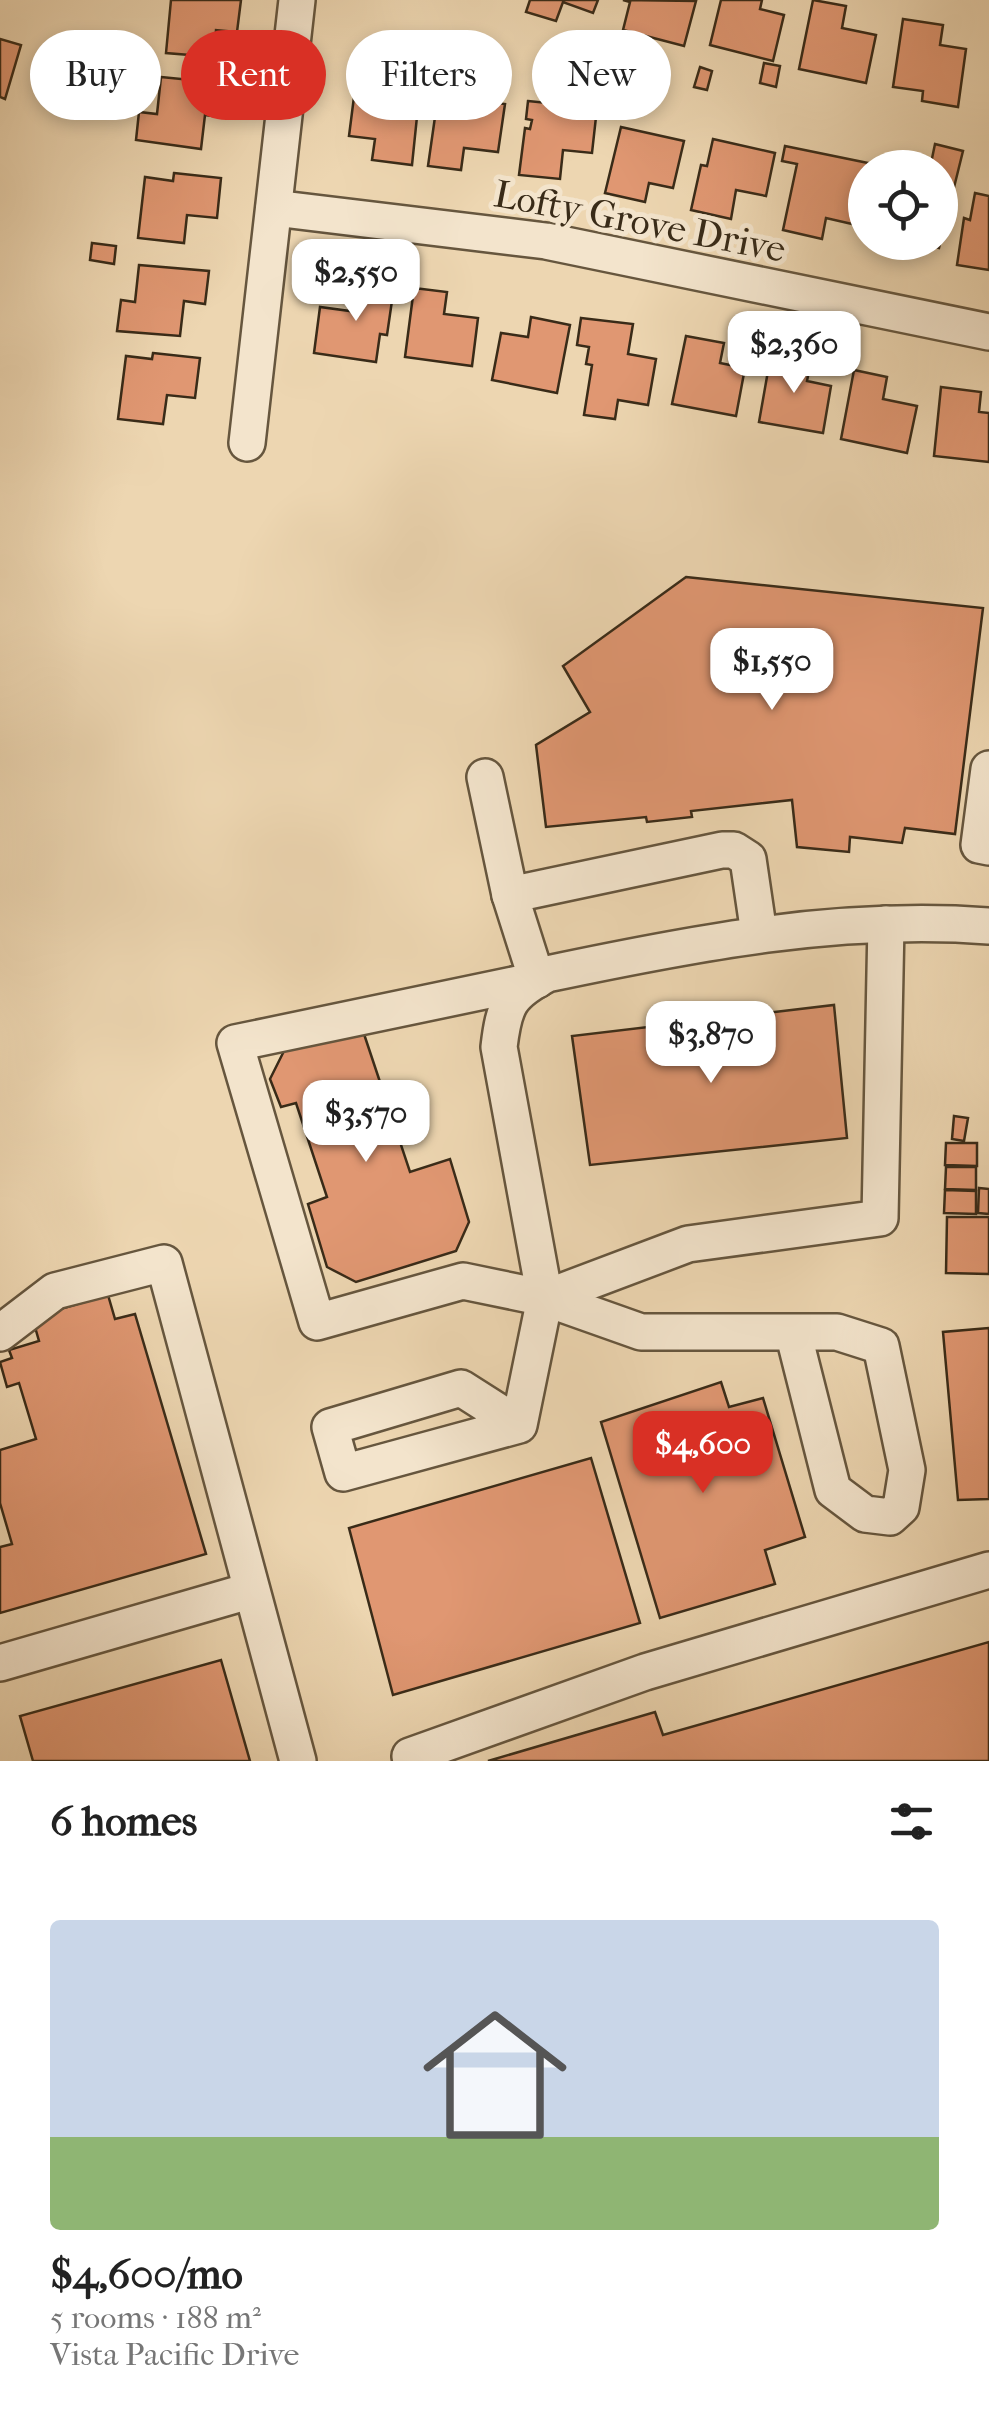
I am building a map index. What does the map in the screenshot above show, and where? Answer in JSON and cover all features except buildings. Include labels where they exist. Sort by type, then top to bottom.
[{"type":"street","points":[[248,443],[297,0]]},
{"type":"street","name":"Lofty Grove Drive","points":[[274,208],[546,241],[989,332]]},
{"type":"street","points":[[989,768],[979,845],[989,847]]},
{"type":"street","points":[[486,777],[510,895],[537,980]]},
{"type":"street","points":[[510,895],[734,850],[748,860],[759,934]]},
{"type":"street","points":[[545,1298],[688,1244],[880,1218],[886,924]]},
{"type":"street","points":[[793,1332],[833,1490],[865,1514],[890,1516],[901,1508],[907,1470],[881,1346],[837,1332],[793,1332],[640,1332],[545,1298],[463,1280],[317,1322],[235,1042],[537,980],[703,941],[886,924],[989,926]]},
{"type":"street","points":[[519,1425],[545,1298],[499,1048],[504,1010],[524,986],[537,980]]},
{"type":"street","points":[[0,1333],[55,1291],[164,1263],[249,1592],[298,1761]]},
{"type":"street","points":[[411,1761],[410,1756],[646,1672],[989,1570]]},
{"type":"street","points":[[0,1663],[249,1592]]}]
